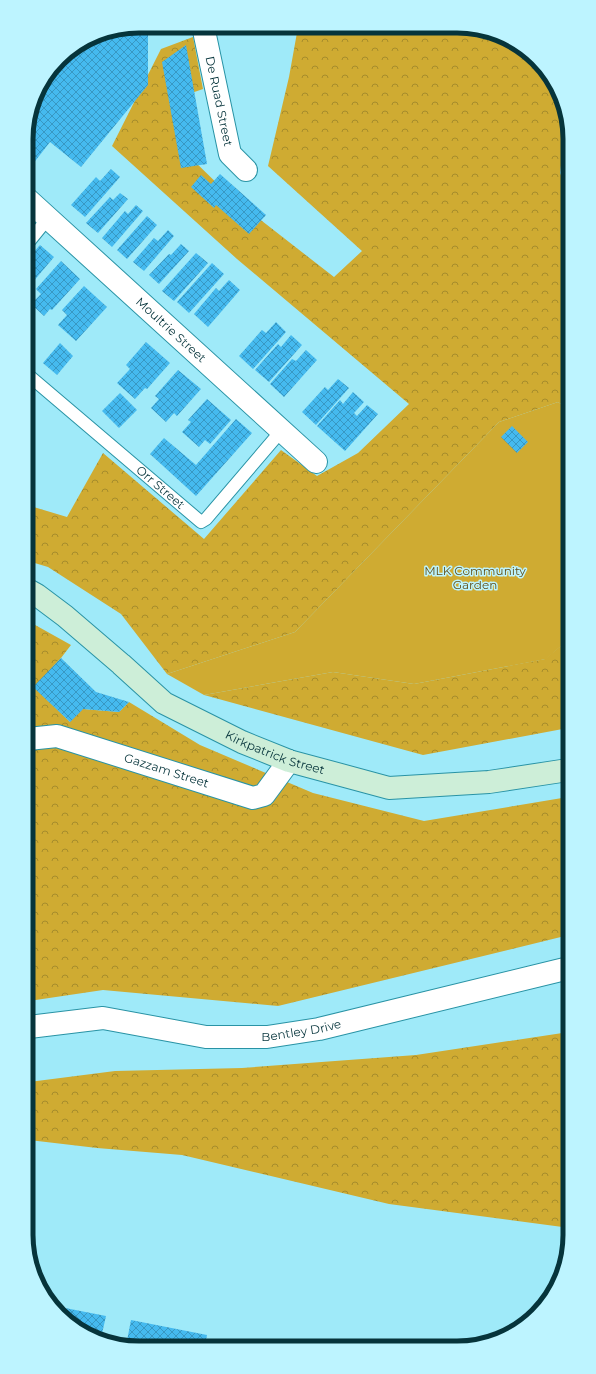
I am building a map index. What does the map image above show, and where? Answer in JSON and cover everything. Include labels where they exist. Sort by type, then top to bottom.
[{"type":"street","name":"De Ruad Street","points":[[204,33],[230,154],[246,170]]},
{"type":"street","name":"Moultrie Street","points":[[33,204],[316,462]]},
{"type":"street","name":"Kirkpatrick Street","points":[[33,593],[65,616],[164,703],[242,742],[289,761],[389,788],[489,782],[563,771]]},
{"type":"street","name":"Gazzam Street","points":[[33,738],[57,736],[253,798],[264,795],[289,761]]},
{"type":"street","name":"Bentley Drive","points":[[33,1027],[103,1018],[206,1037],[266,1037],[319,1029],[563,969]]},
{"type":"lane","points":[[33,237],[49,218]]},
{"type":"lane","name":"Orr Street","points":[[33,379],[201,522],[206,519],[282,430]]},
{"type":"green space","points":[[297,33],[464,33],[478,35],[498,41],[510,47],[522,55],[541,74],[555,98],[562,125],[563,139],[560,173],[563,180],[563,405],[558,402],[499,422],[295,632],[167,674],[121,614],[48,567],[33,562],[33,507],[67,517],[103,453],[204,539],[281,450],[317,476],[358,453],[409,404],[237,259],[112,146],[161,49],[193,37],[203,89],[177,98],[188,155],[231,197],[334,277],[362,251],[268,166],[289,77]]},
{"type":"green space","name":"MLK Community Garden","points":[[558,402],[563,405],[563,644],[546,659],[414,684],[333,672],[204,695],[167,674],[295,632],[499,422]]},
{"type":"green space","points":[[33,624],[71,645],[34,687],[70,722],[83,709],[119,712],[129,702],[200,745],[313,793],[424,821],[563,798],[563,936],[278,1006],[103,990],[33,1000]]},
{"type":"green space","points":[[563,644],[563,729],[423,755],[204,695],[333,672],[414,684],[545,659]]},
{"type":"green space","points":[[563,1033],[563,1227],[389,1204],[182,1155],[97,1148],[33,1140],[33,1081],[115,1071],[242,1068],[416,1055]]},
{"type":"building","points":[[148,33],[148,85],[81,167],[50,142],[33,164],[33,132],[35,118],[41,98],[55,74],[69,59],[98,41],[118,35]]},
{"type":"building","points":[[186,45],[207,164],[181,168],[162,62]]},
{"type":"building","points":[[111,169],[120,177],[85,217],[71,205],[96,177],[100,181]]},
{"type":"building","points":[[220,174],[266,215],[249,234],[216,205],[214,208],[191,187],[201,175],[211,184]]},
{"type":"building","points":[[120,193],[128,199],[98,233],[86,223],[110,197],[113,200]]},
{"type":"building","points":[[136,205],[143,211],[112,247],[102,238],[125,211],[128,214]]},
{"type":"building","points":[[147,216],[157,225],[127,259],[117,250]]},
{"type":"building","points":[[168,230],[174,236],[144,271],[133,262],[154,238],[158,241]]},
{"type":"building","points":[[181,244],[189,251],[159,284],[149,275]]},
{"type":"building","points":[[40,245],[54,257],[33,282],[33,253]]},
{"type":"building","points":[[196,253],[208,263],[174,301],[162,291]]},
{"type":"building","points":[[61,261],[80,279],[52,310],[50,309],[44,316],[33,306],[33,302],[41,294],[36,289]]},
{"type":"building","points":[[212,263],[224,274],[189,313],[177,302]]},
{"type":"building","points":[[229,280],[240,290],[208,327],[194,314],[216,288],[219,291]]},
{"type":"building","points":[[84,286],[107,307],[76,341],[58,325],[67,315],[62,310]]},
{"type":"building","points":[[276,322],[286,332],[253,369],[239,356],[262,330],[266,333]]},
{"type":"building","points":[[291,335],[302,345],[269,382],[255,370],[278,344],[281,347]]},
{"type":"building","points":[[146,342],[170,363],[147,389],[145,388],[135,399],[117,383],[130,369],[126,365]]},
{"type":"building","points":[[60,343],[73,356],[57,375],[43,363]]},
{"type":"building","points":[[306,350],[317,360],[284,397],[270,384],[292,359],[296,361]]},
{"type":"building","points":[[178,370],[201,389],[177,416],[174,413],[166,422],[151,408],[159,399],[155,396]]},
{"type":"building","points":[[338,379],[349,388],[316,425],[302,412],[325,387],[328,390]]},
{"type":"building","points":[[353,392],[364,402],[354,413],[357,416],[367,405],[378,414],[345,451],[317,426],[340,400],[343,404]]},
{"type":"building","points":[[120,393],[137,410],[119,428],[102,411]]},
{"type":"building","points":[[207,399],[231,420],[210,444],[205,440],[199,447],[182,432],[191,422],[188,420]]},
{"type":"building","points":[[236,419],[252,433],[196,496],[150,454],[164,438],[196,465]]},
{"type":"building","points":[[512,426],[528,442],[517,453],[501,437]]},
{"type":"building","points":[[61,658],[96,692],[129,702],[119,712],[83,709],[70,722],[33,687]]},
{"type":"building","points":[[62,1307],[106,1316],[102,1334],[80,1323]]},
{"type":"building","points":[[131,1320],[207,1335],[206,1341],[127,1340]]}]
